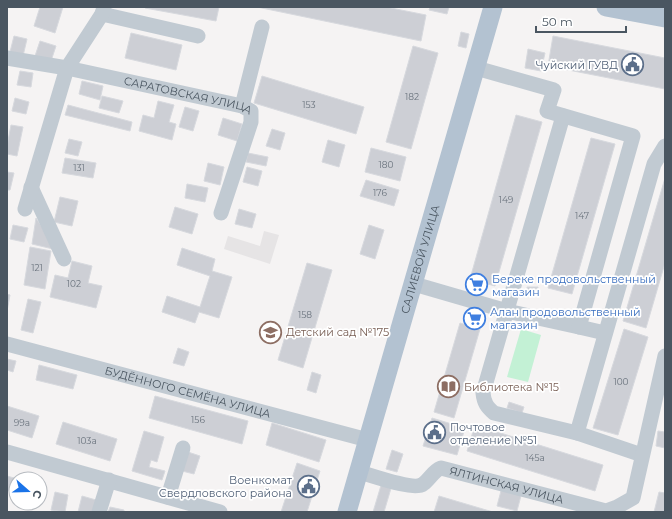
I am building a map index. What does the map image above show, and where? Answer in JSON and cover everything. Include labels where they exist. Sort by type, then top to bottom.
[{"type":"main road","name":"САЛИЕВОЙ УЛИЦА","points":[[347,512],[493,7]]},
{"type":"main road","points":[[606,7],[665,18]]},
{"type":"street","points":[[25,209],[66,68],[103,10],[198,36]]},
{"type":"street","points":[[242,106],[262,27]]},
{"type":"street","name":"САРАТОВСКАЯ УЛИЦА","points":[[7,58],[66,68],[242,106],[251,111],[251,122],[222,213]]},
{"type":"street","points":[[476,68],[554,90],[548,111],[633,136],[579,327]]},
{"type":"street","points":[[563,116],[483,393],[484,401],[488,408],[494,413],[576,433],[642,455]]},
{"type":"street","points":[[576,433],[654,164],[665,146]]},
{"type":"street","points":[[31,188],[64,259]]},
{"type":"street","points":[[414,284],[507,311],[605,333]]},
{"type":"street","name":"БУДЁННОГО СЕМЁНА УЛИЦА","points":[[7,344],[368,440]]},
{"type":"street","name":"ЯЛТИНСКАЯ УЛИЦА","points":[[359,472],[397,483],[418,486],[437,469],[441,468],[606,511],[617,507],[633,498],[665,356]]},
{"type":"street","points":[[168,497],[183,448]]},
{"type":"street","points":[[7,452],[220,512]]},
{"type":"street","points":[[99,512],[109,480]]},
{"type":"shaded area","points":[[264,231],[279,235],[270,264],[224,249],[228,236],[260,246]]},
{"type":"green space","points":[[521,329],[541,335],[528,382],[507,377]]},
{"type":"building","points":[[40,7],[63,7],[55,33],[34,26]]},
{"type":"building","points":[[145,7],[219,7],[216,21]]},
{"type":"building","points":[[257,7],[386,7],[426,15],[421,41]]},
{"type":"building","points":[[430,7],[449,7],[447,14],[429,10]]},
{"type":"building","points":[[461,32],[469,34],[466,48],[458,46]]},
{"type":"building","points":[[131,33],[182,45],[176,70],[125,58]]},
{"type":"building","points":[[14,36],[27,39],[23,56],[10,52]]},
{"type":"building","points":[[553,36],[665,58],[665,89],[548,66]]},
{"type":"building","points":[[40,41],[56,46],[51,61],[35,56]]},
{"type":"building","points":[[413,46],[438,53],[411,149],[386,142]]},
{"type":"building","points":[[528,49],[545,53],[541,71],[525,68]]},
{"type":"building","points":[[20,71],[33,73],[31,87],[17,85]]},
{"type":"building","points":[[262,76],[364,107],[356,134],[254,103]]},
{"type":"building","points":[[82,81],[103,86],[100,100],[79,94]]},
{"type":"building","points":[[102,96],[123,101],[119,113],[99,108]]},
{"type":"building","points":[[15,98],[29,102],[26,114],[12,111]]},
{"type":"building","points":[[158,101],[174,105],[169,122],[176,124],[172,140],[139,131],[143,115],[154,118]]},
{"type":"building","points":[[68,105],[132,122],[130,131],[65,115]]},
{"type":"building","points":[[185,107],[199,111],[193,131],[179,127]]},
{"type":"building","points":[[516,115],[542,122],[495,286],[470,279]]},
{"type":"building","points":[[223,118],[242,124],[237,141],[218,135]]},
{"type":"building","points":[[11,125],[23,127],[17,156],[7,154]]},
{"type":"building","points":[[272,129],[285,133],[280,150],[266,146]]},
{"type":"building","points":[[591,138],[615,144],[572,294],[548,288]]},
{"type":"building","points":[[69,139],[82,142],[78,156],[65,153]]},
{"type":"building","points":[[328,140],[345,145],[339,167],[322,162]]},
{"type":"building","points":[[371,148],[406,157],[400,181],[365,172]]},
{"type":"building","points":[[248,153],[268,157],[266,166],[246,162]]},
{"type":"building","points":[[65,158],[96,163],[93,178],[62,173]]},
{"type":"building","points":[[208,163],[224,167],[220,185],[204,181]]},
{"type":"building","points":[[247,167],[262,171],[258,186],[243,182]]},
{"type":"building","points":[[7,172],[14,173],[10,190],[7,190]]},
{"type":"building","points":[[665,178],[665,263],[646,328],[623,321]]},
{"type":"building","points":[[366,180],[399,190],[394,206],[360,196]]},
{"type":"building","points":[[187,184],[208,188],[205,202],[185,198]]},
{"type":"building","points":[[60,197],[78,201],[72,226],[54,222]]},
{"type":"building","points":[[175,207],[198,214],[192,234],[169,227]]},
{"type":"building","points":[[239,209],[256,214],[252,228],[235,224]]},
{"type":"building","points":[[36,218],[53,243],[53,249],[32,244]]},
{"type":"building","points":[[13,225],[28,228],[24,242],[10,239]]},
{"type":"building","points":[[369,225],[384,230],[375,259],[360,254]]},
{"type":"building","points":[[30,247],[51,251],[45,289],[24,285]]},
{"type":"building","points":[[182,248],[215,259],[212,271],[232,277],[219,318],[199,312],[195,323],[162,312],[167,296],[200,307],[210,276],[177,265]]},
{"type":"building","points":[[72,261],[92,266],[88,283],[102,286],[96,308],[50,297],[55,275],[68,278]]},
{"type":"building","points":[[307,263],[332,270],[303,368],[278,360]]},
{"type":"building","name":"Береке продовольственный магазин","points":[[473,279],[482,282],[480,290],[471,287]]},
{"type":"building","points":[[527,287],[538,287],[538,294],[527,294]]},
{"type":"building","points":[[7,294],[10,295],[7,311]]},
{"type":"building","points":[[28,299],[41,302],[33,333],[21,330]]},
{"type":"building","name":"Алан продовольственный магазин","points":[[472,314],[480,316],[478,322],[470,320]]},
{"type":"building","points":[[460,323],[480,329],[454,418],[434,412]]},
{"type":"building","points":[[624,329],[648,337],[618,435],[593,428]]},
{"type":"building","points":[[178,348],[189,352],[184,366],[173,363]]},
{"type":"building","points":[[7,359],[16,361],[13,372],[7,370]]},
{"type":"building","points":[[39,365],[77,375],[73,389],[36,380]]},
{"type":"building","points":[[312,372],[321,375],[316,393],[307,390]]},
{"type":"building","points":[[155,396],[248,421],[242,444],[149,418]]},
{"type":"building","points":[[509,402],[524,407],[522,413],[507,408]]},
{"type":"building","points":[[7,406],[39,416],[32,438],[7,430]]},
{"type":"building","points":[[432,418],[465,428],[457,455],[423,446]]},
{"type":"building","points":[[63,422],[117,439],[110,461],[56,444]]},
{"type":"building","points":[[272,423],[326,440],[319,462],[266,445]]},
{"type":"building","points":[[475,425],[603,465],[595,491],[467,451]]},
{"type":"building","points":[[144,431],[164,437],[157,462],[151,460],[149,467],[165,471],[162,480],[132,471]]},
{"type":"building","points":[[658,431],[665,432],[665,448],[656,446]]},
{"type":"building","points":[[392,450],[403,454],[397,472],[386,469]]},
{"type":"building","points":[[188,452],[200,456],[194,474],[182,471]]},
{"type":"building","name":"Военкомат Свердловского района","points":[[297,463],[320,471],[307,512],[281,512]]},
{"type":"building","points":[[7,476],[8,490],[7,490]]},
{"type":"building","points":[[382,482],[392,485],[384,512],[373,512]]},
{"type":"building","points":[[502,487],[522,492],[517,511],[497,506]]},
{"type":"building","points":[[55,492],[68,495],[65,512],[51,510]]},
{"type":"building","points":[[659,492],[665,493],[665,512],[654,512]]},
{"type":"building","points":[[82,496],[96,500],[93,512],[78,512]]},
{"type":"building","points":[[439,496],[493,512],[434,512]]},
{"type":"building","points":[[110,507],[124,510],[124,512],[108,512]]},
{"type":"place","name":"Чуйский ГУВД","points":[[633,65]]},
{"type":"place","name":"Береке продовольственный магазин","points":[[477,285]]},
{"type":"place","name":"Алан продовольственный магазин","points":[[475,318]]},
{"type":"place","name":"Детский сад №175","points":[[270,332]]},
{"type":"place","name":"Библиотека №15","points":[[448,387]]},
{"type":"place","name":"Почтовое отделение №51","points":[[435,433]]},
{"type":"place","name":"Военкомат Свердловского района","points":[[308,486]]}]
